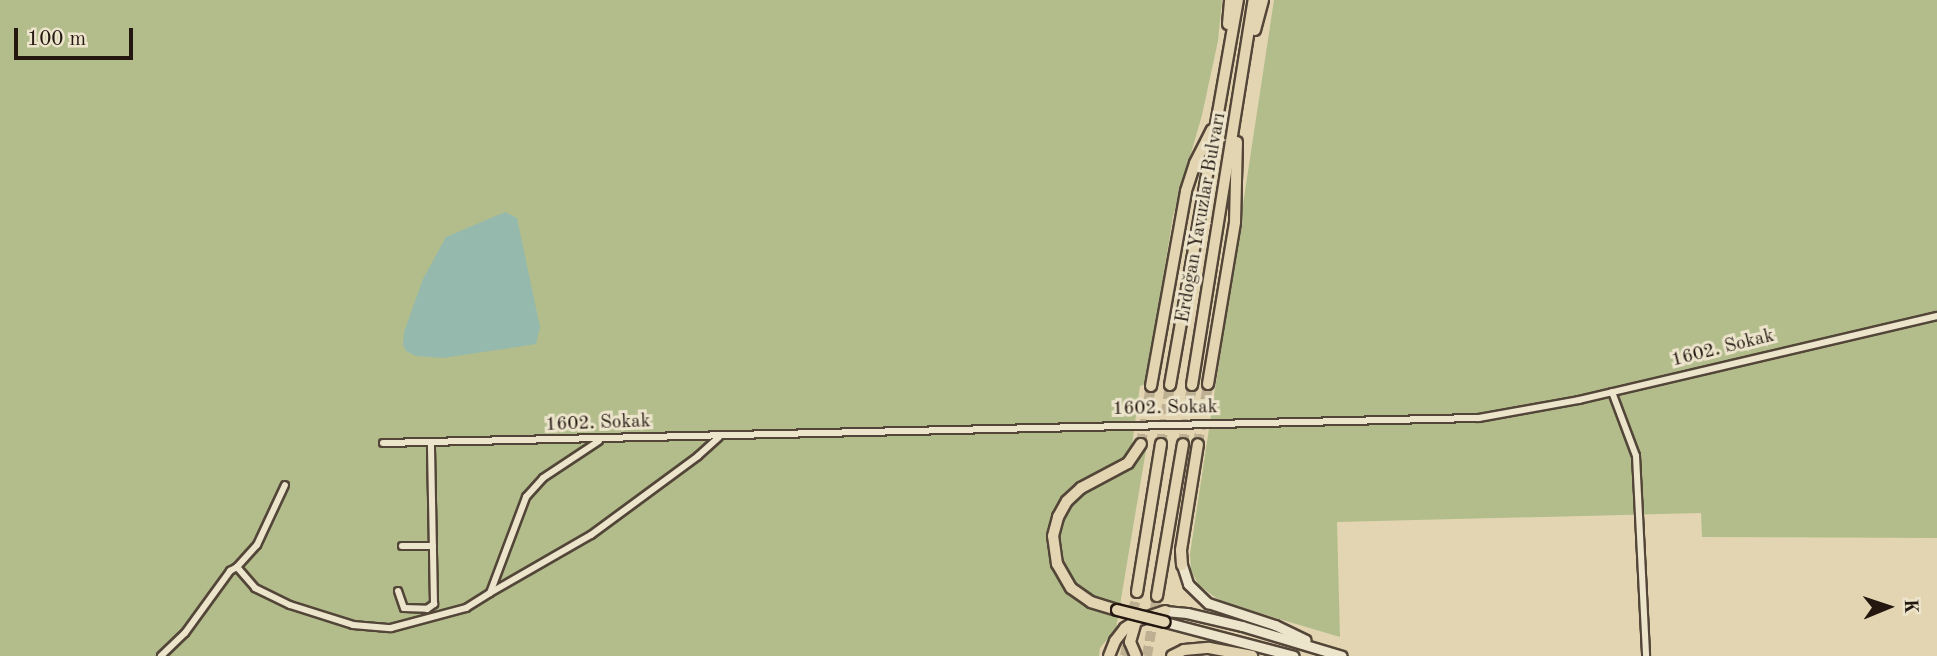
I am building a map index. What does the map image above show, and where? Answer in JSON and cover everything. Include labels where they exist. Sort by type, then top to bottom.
[{"type":"main road","name":"Erdoğan Yavuzlar Bulvarı","points":[[1227,61],[1230,0]]},
{"type":"main road","name":"Erdoğan Yavuzlar Bulvarı","points":[[1170,385],[1238,0]]},
{"type":"main road","name":"Erdoğan Yavuzlar Bulvarı","points":[[1192,384],[1254,0]]},
{"type":"main road","name":"Erdoğan Yavuzlar Bulvarı","points":[[1246,58],[1263,0]]},
{"type":"main road","points":[[1151,386],[1186,191],[1195,163],[1217,120]]},
{"type":"main road","points":[[1208,384],[1235,222],[1239,175],[1236,123]]},
{"type":"main road","points":[[1141,444],[1128,463],[1081,488],[1067,501],[1058,517],[1053,536],[1057,564],[1071,587],[1091,601],[1117,610],[1220,621],[1342,656]]},
{"type":"main road","points":[[1137,592],[1161,444]]},
{"type":"main road","points":[[1157,596],[1183,444]]},
{"type":"main road","points":[[1198,444],[1181,551],[1188,584],[1208,603],[1275,625],[1326,651]]},
{"type":"main road","points":[[1109,656],[1119,634],[1136,621],[1165,616],[1294,656]]},
{"type":"main road","points":[[1136,621],[1130,642],[1136,656]]},
{"type":"main road","points":[[1172,656],[1184,650],[1209,648],[1252,656]]},
{"type":"street","name":"1602. Sokak","points":[[383,443],[1469,419],[1612,392],[1937,316]]},
{"type":"street","points":[[1612,392],[1636,456],[1646,656]]},
{"type":"street","points":[[237,567],[255,588],[323,618],[353,625],[391,628],[418,623],[466,608],[591,535],[698,456],[719,437]]},
{"type":"street","points":[[490,593],[526,497],[543,478],[601,440]]},
{"type":"street","points":[[398,591],[404,608],[427,609],[433,604],[431,443]]},
{"type":"street","points":[[161,656],[185,633],[230,571],[257,545],[285,485]]},
{"type":"street","points":[[402,546],[433,546]]},
{"type":"green space","points":[[0,0],[1222,0],[1218,41],[1202,115],[1173,216],[1146,384],[1140,386],[1132,445],[1147,444],[1116,629],[1100,648],[1099,656],[0,656]]},
{"type":"green space","points":[[1274,0],[1937,0],[1937,538],[1702,537],[1701,513],[1337,522],[1340,637],[1229,604],[1199,585],[1191,571],[1190,554]]},
{"type":"water","points":[[505,212],[517,218],[540,327],[536,344],[443,358],[416,356],[406,351],[403,345],[404,332],[423,279],[446,237]]},
{"type":"tunnel","points":[[1198,444],[1208,384]]},
{"type":"tunnel","points":[[1161,444],[1170,385]]},
{"type":"tunnel","points":[[1183,444],[1192,385]]},
{"type":"tunnel","points":[[1141,444],[1151,386]]},
{"type":"tunnel","points":[[1125,656],[1137,592]]},
{"type":"tunnel","points":[[1147,656],[1157,596]]}]
